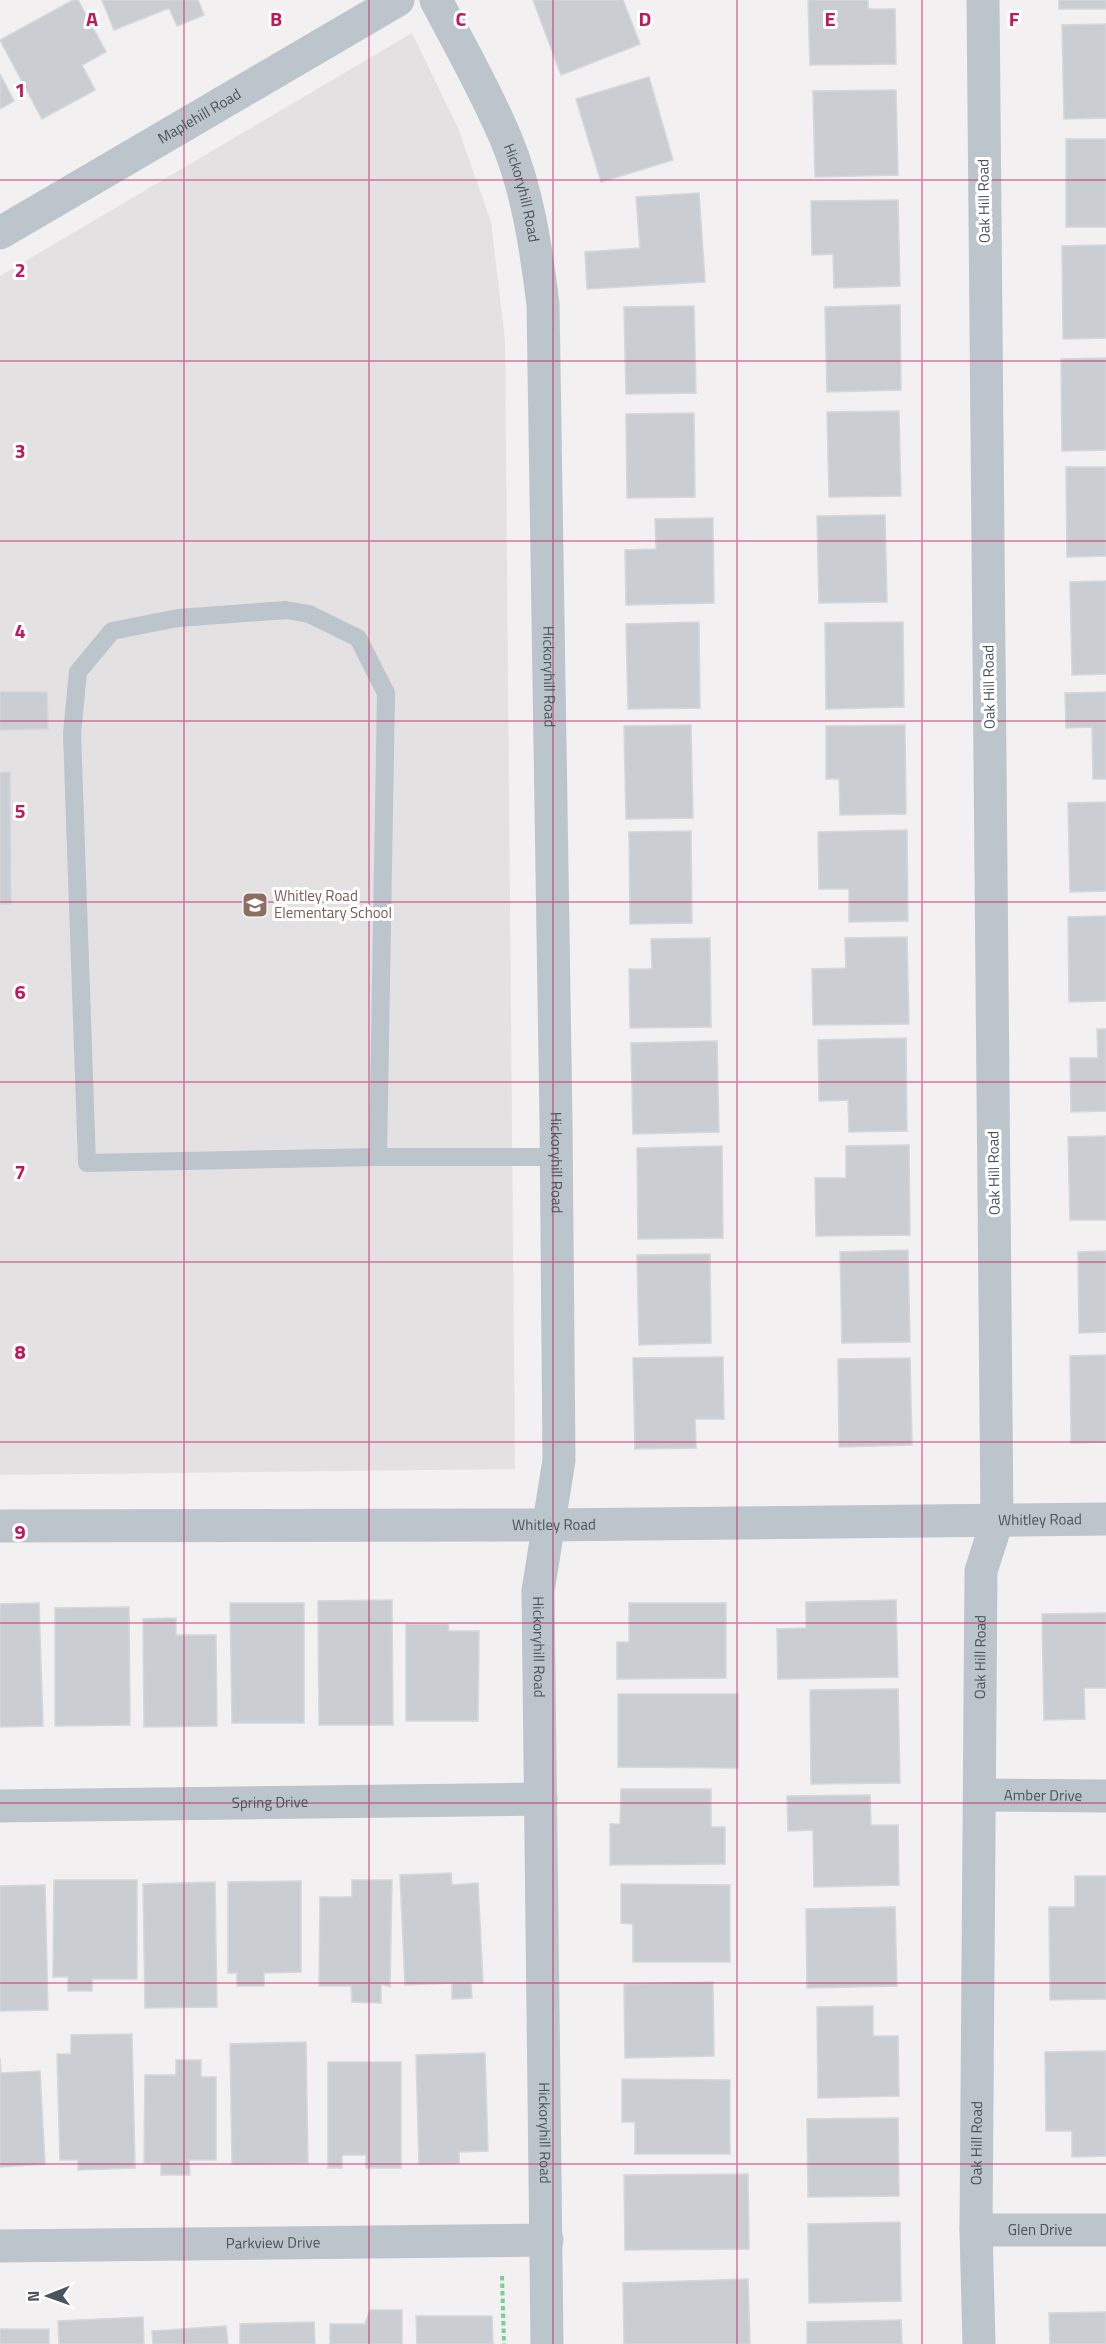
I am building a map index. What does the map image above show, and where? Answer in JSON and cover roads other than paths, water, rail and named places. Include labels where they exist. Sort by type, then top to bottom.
[{"type":"street","name":"Maplehill Road","points":[[0,233],[398,0]]},
{"type":"street","name":"Hickoryhill Road","points":[[436,0],[507,141],[529,216],[543,304],[550,632],[559,1460],[538,1591],[547,2344]]},
{"type":"street","name":"Oak Hill Road","points":[[979,2344],[976,2230],[981,1571],[997,1521],[982,0]]},
{"type":"street","name":"Whitley Road","points":[[0,1526],[548,1525],[1106,1519]]},
{"type":"street","name":"Amber Drive","points":[[980,1795],[1106,1796]]},
{"type":"street","name":"Spring Drive","points":[[0,1806],[541,1799]]},
{"type":"street","name":"Glen Drive","points":[[976,2230],[1106,2230]]},
{"type":"street","name":"Parkview Drive","points":[[0,2246],[547,2240]]},
{"type":"lane","points":[[378,1157],[386,693],[368,656],[358,638],[309,614],[286,610],[178,618],[112,631],[78,672],[72,733],[87,1163],[378,1157],[556,1157]]},
{"type":"place","name":"Whitley Road Elementary School","points":[[255,905]]}]
